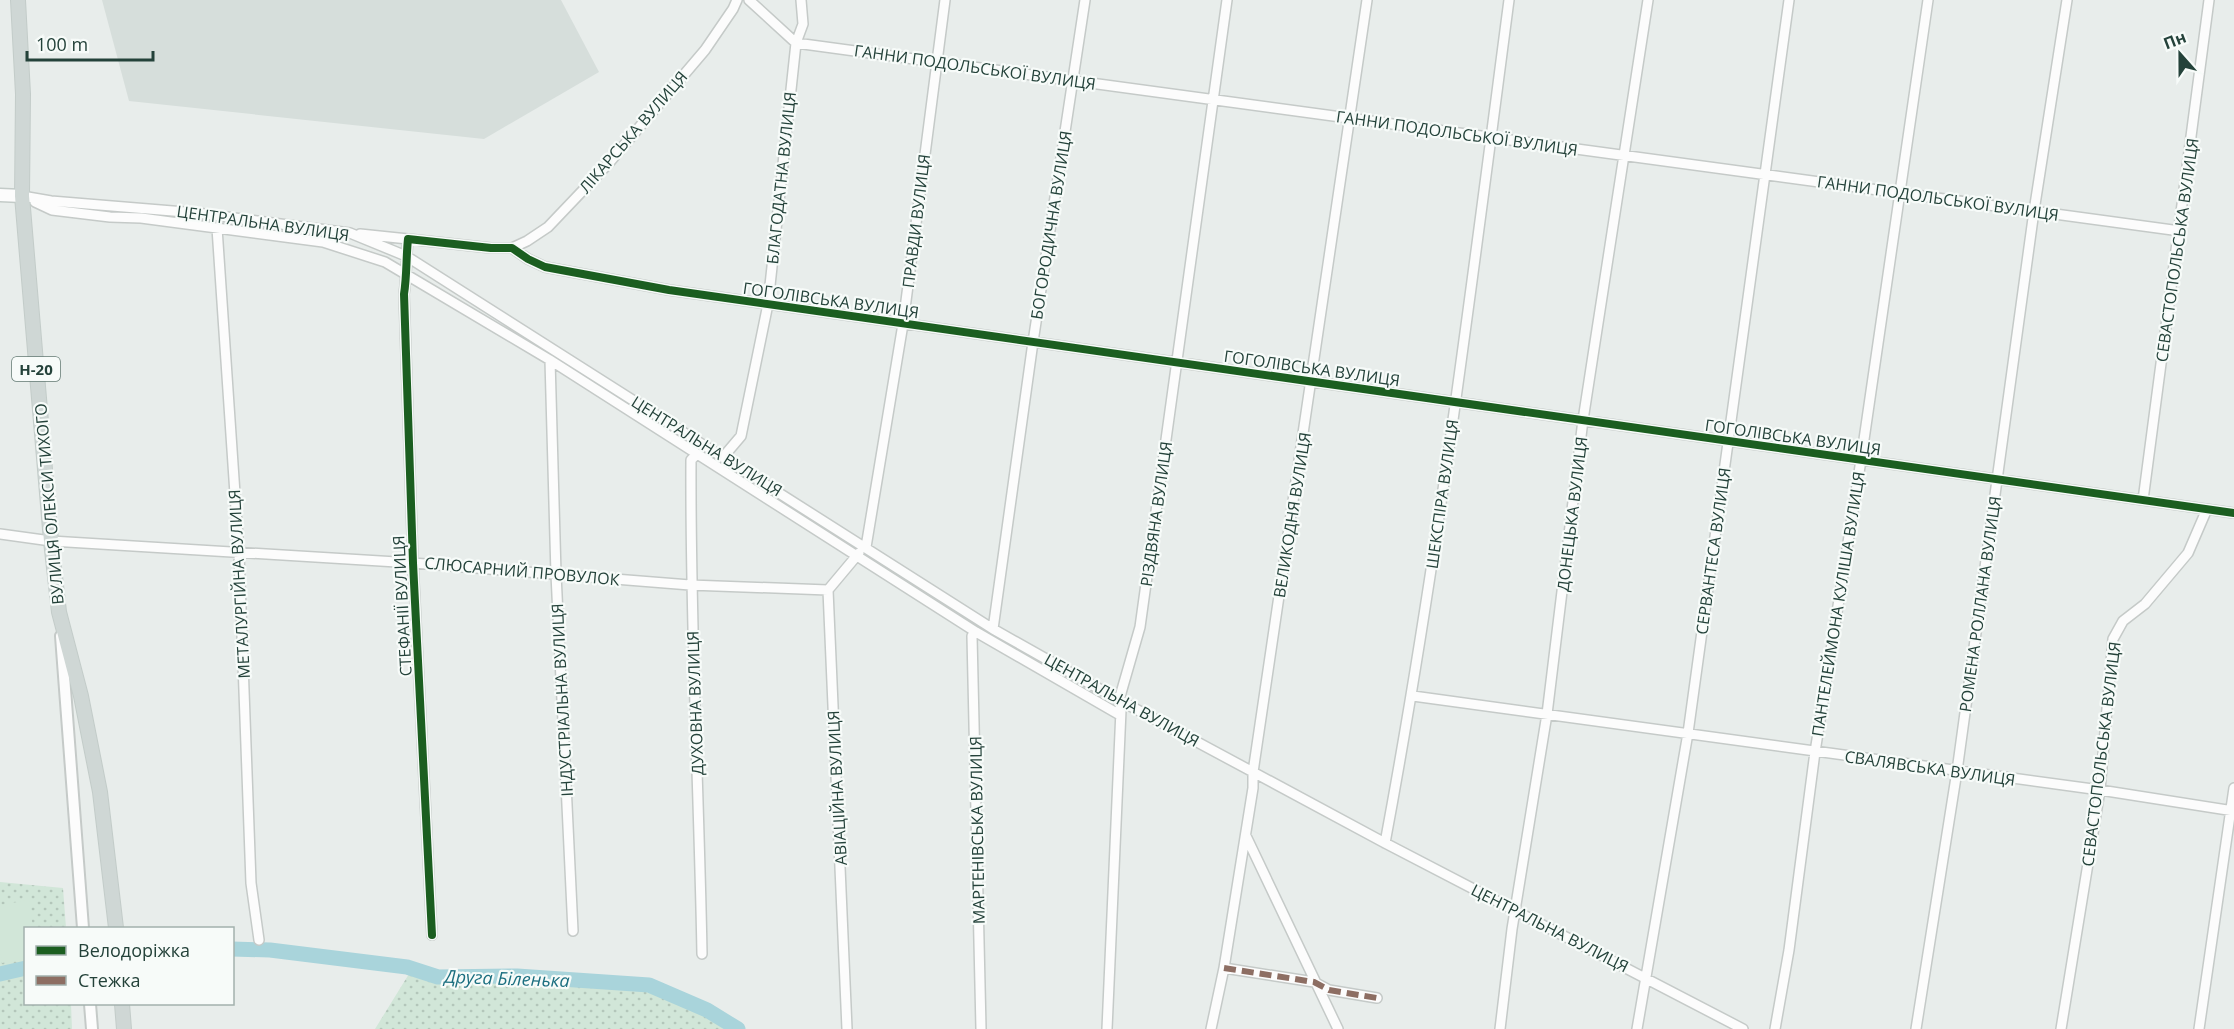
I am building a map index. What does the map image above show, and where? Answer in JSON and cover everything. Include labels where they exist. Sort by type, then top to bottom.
[{"type":"main road","name":"ВУЛИЦЯ ОЛЕКСИ ТИХОГО","points":[[18,0],[23,94],[22,196],[51,541],[59,612],[89,732],[100,792],[116,927]]},
{"type":"main road","points":[[0,195],[22,196]]},
{"type":"main road","points":[[122,1005],[124,1029]]},
{"type":"street","name":"ЛІКАРСЬКА ВУЛИЦЯ","points":[[512,248],[548,227],[608,164],[705,51],[733,9],[736,0]]},
{"type":"street","points":[[749,0],[796,43]]},
{"type":"street","name":"БЛАГОДАТНА ВУЛИЦЯ","points":[[724,456],[741,436],[768,304],[796,43],[803,24],[801,0]]},
{"type":"street","name":"ПРАВДИ ВУЛИЦЯ","points":[[866,547],[903,324],[945,0]]},
{"type":"street","name":"БОГОРОДИЧНА ВУЛИЦЯ","points":[[993,628],[1033,342],[1085,0]]},
{"type":"street","name":"РІЗДВЯНА ВУЛИЦЯ","points":[[1107,1029],[1119,700],[1140,627],[1227,0]]},
{"type":"street","name":"ВЕЛИКОДНЯ ВУЛИЦЯ","points":[[1211,1029],[1224,968],[1253,788],[1253,772],[1367,0]]},
{"type":"street","name":"ШЕКСПІРА ВУЛИЦЯ","points":[[1385,843],[1413,696],[1456,402],[1509,0]]},
{"type":"street","name":"ДОНЕЦЬКА ВУЛИЦЯ","points":[[1500,1029],[1515,912],[1547,714],[1583,420],[1648,0]]},
{"type":"street","name":"СЕРВАНТЕСА ВУЛИЦЯ","points":[[1637,1029],[1688,733],[1789,0]]},
{"type":"street","name":"ПАНТЕЛЕЙМОНА КУЛІША ВУЛИЦЯ","points":[[1775,1029],[1789,950],[1815,752],[1861,460],[1928,0]]},
{"type":"street","name":"РОМЕНА РОЛЛАНА ВУЛИЦЯ","points":[[1916,1029],[1957,771],[2034,211],[2067,0]]},
{"type":"street","name":"СЕВАСТОПОЛЬСЬКА ВУЛИЦЯ","points":[[2143,500],[2209,0]]},
{"type":"street","name":"ГАННИ ПОДОЛЬСЬКОЇ ВУЛИЦЯ","points":[[796,43],[2180,231]]},
{"type":"street","name":"ЦЕНТРАЛЬНА ВУЛИЦЯ","points":[[22,196],[52,210],[141,218],[323,242],[385,262],[550,360],[855,557],[976,632],[1120,715]]},
{"type":"street","name":"ЦЕНТРАЛЬНА ВУЛИЦЯ","points":[[22,196],[51,201],[197,213],[350,233],[406,256],[993,628],[1119,700],[1385,843],[1515,912],[1647,977],[1743,1029]]},
{"type":"street","name":"МЕТАЛУРГІЙНА ВУЛИЦЯ","points":[[217,228],[239,553],[251,883],[259,940]]},
{"type":"street","name":"ГОГОЛІВСЬКА ВУЛИЦЯ","points":[[350,233],[491,248],[512,248],[545,267],[669,290],[2234,513]]},
{"type":"street","points":[[406,256],[408,239]]},
{"type":"street","name":"СТЕФАНІЇ ВУЛИЦЯ","points":[[406,256],[407,276],[404,294],[413,563],[432,935]]},
{"type":"street","name":"ІНДУСТРІАЛЬНА ВУЛИЦЯ","points":[[550,360],[556,574],[573,931]]},
{"type":"street","name":"ДУХОВНА ВУЛИЦЯ","points":[[696,455],[691,460],[690,585],[699,772],[702,954]]},
{"type":"street","name":"СЕВАСТОПОЛЬСЬКА ВУЛИЦЯ","points":[[2061,1029],[2100,790],[2113,639],[2123,621],[2145,604],[2188,553],[2206,509]]},
{"type":"street","name":"СЛЮСАРНИЙ ПРОВУЛОК","points":[[0,534],[51,541],[413,563],[690,585],[828,590]]},
{"type":"street","points":[[828,590],[866,547]]},
{"type":"street","name":"АВІАЦІЙНА ВУЛИЦЯ","points":[[828,590],[847,1029]]},
{"type":"street","points":[[59,612],[83,927]]},
{"type":"street","name":"МАРТЕНІВСЬКА ВУЛИЦЯ","points":[[976,632],[972,636],[981,1029]]},
{"type":"street","name":"СВАЛЯВСЬКА ВУЛИЦЯ","points":[[1413,696],[2100,790],[2232,811]]},
{"type":"street","points":[[2199,1029],[2234,788]]},
{"type":"street","points":[[1245,836],[1338,1029]]},
{"type":"street","points":[[1224,968],[1314,982],[1329,990],[1377,999]]},
{"type":"street","points":[[90,1005],[92,1029]]},
{"type":"shaded area","points":[[102,0],[561,0],[599,72],[484,139],[129,101]]},
{"type":"green space","points":[[0,882],[63,888],[66,927],[24,927],[24,1005],[71,1005],[72,1029],[0,1029]]},
{"type":"green space","points":[[29,900],[33,927],[24,927],[24,959],[2,963],[0,905]]},
{"type":"green space","points":[[412,969],[438,977],[517,976],[649,985],[707,1010],[738,1029],[375,1029]]},
{"type":"waterway","name":"Друга Біленька","points":[[234,949],[270,950],[407,967],[438,977],[517,976],[649,985],[707,1010],[738,1029]]},
{"type":"waterway","name":"Друга Біленька","points":[[0,974],[24,968]]},
{"type":"marked path","points":[[1224,968],[1314,982],[1329,990],[1377,998]]},
{"type":"cycle path","points":[[432,935],[413,563],[404,294],[408,239],[491,248],[512,248],[545,267],[669,290],[2234,513]]}]
